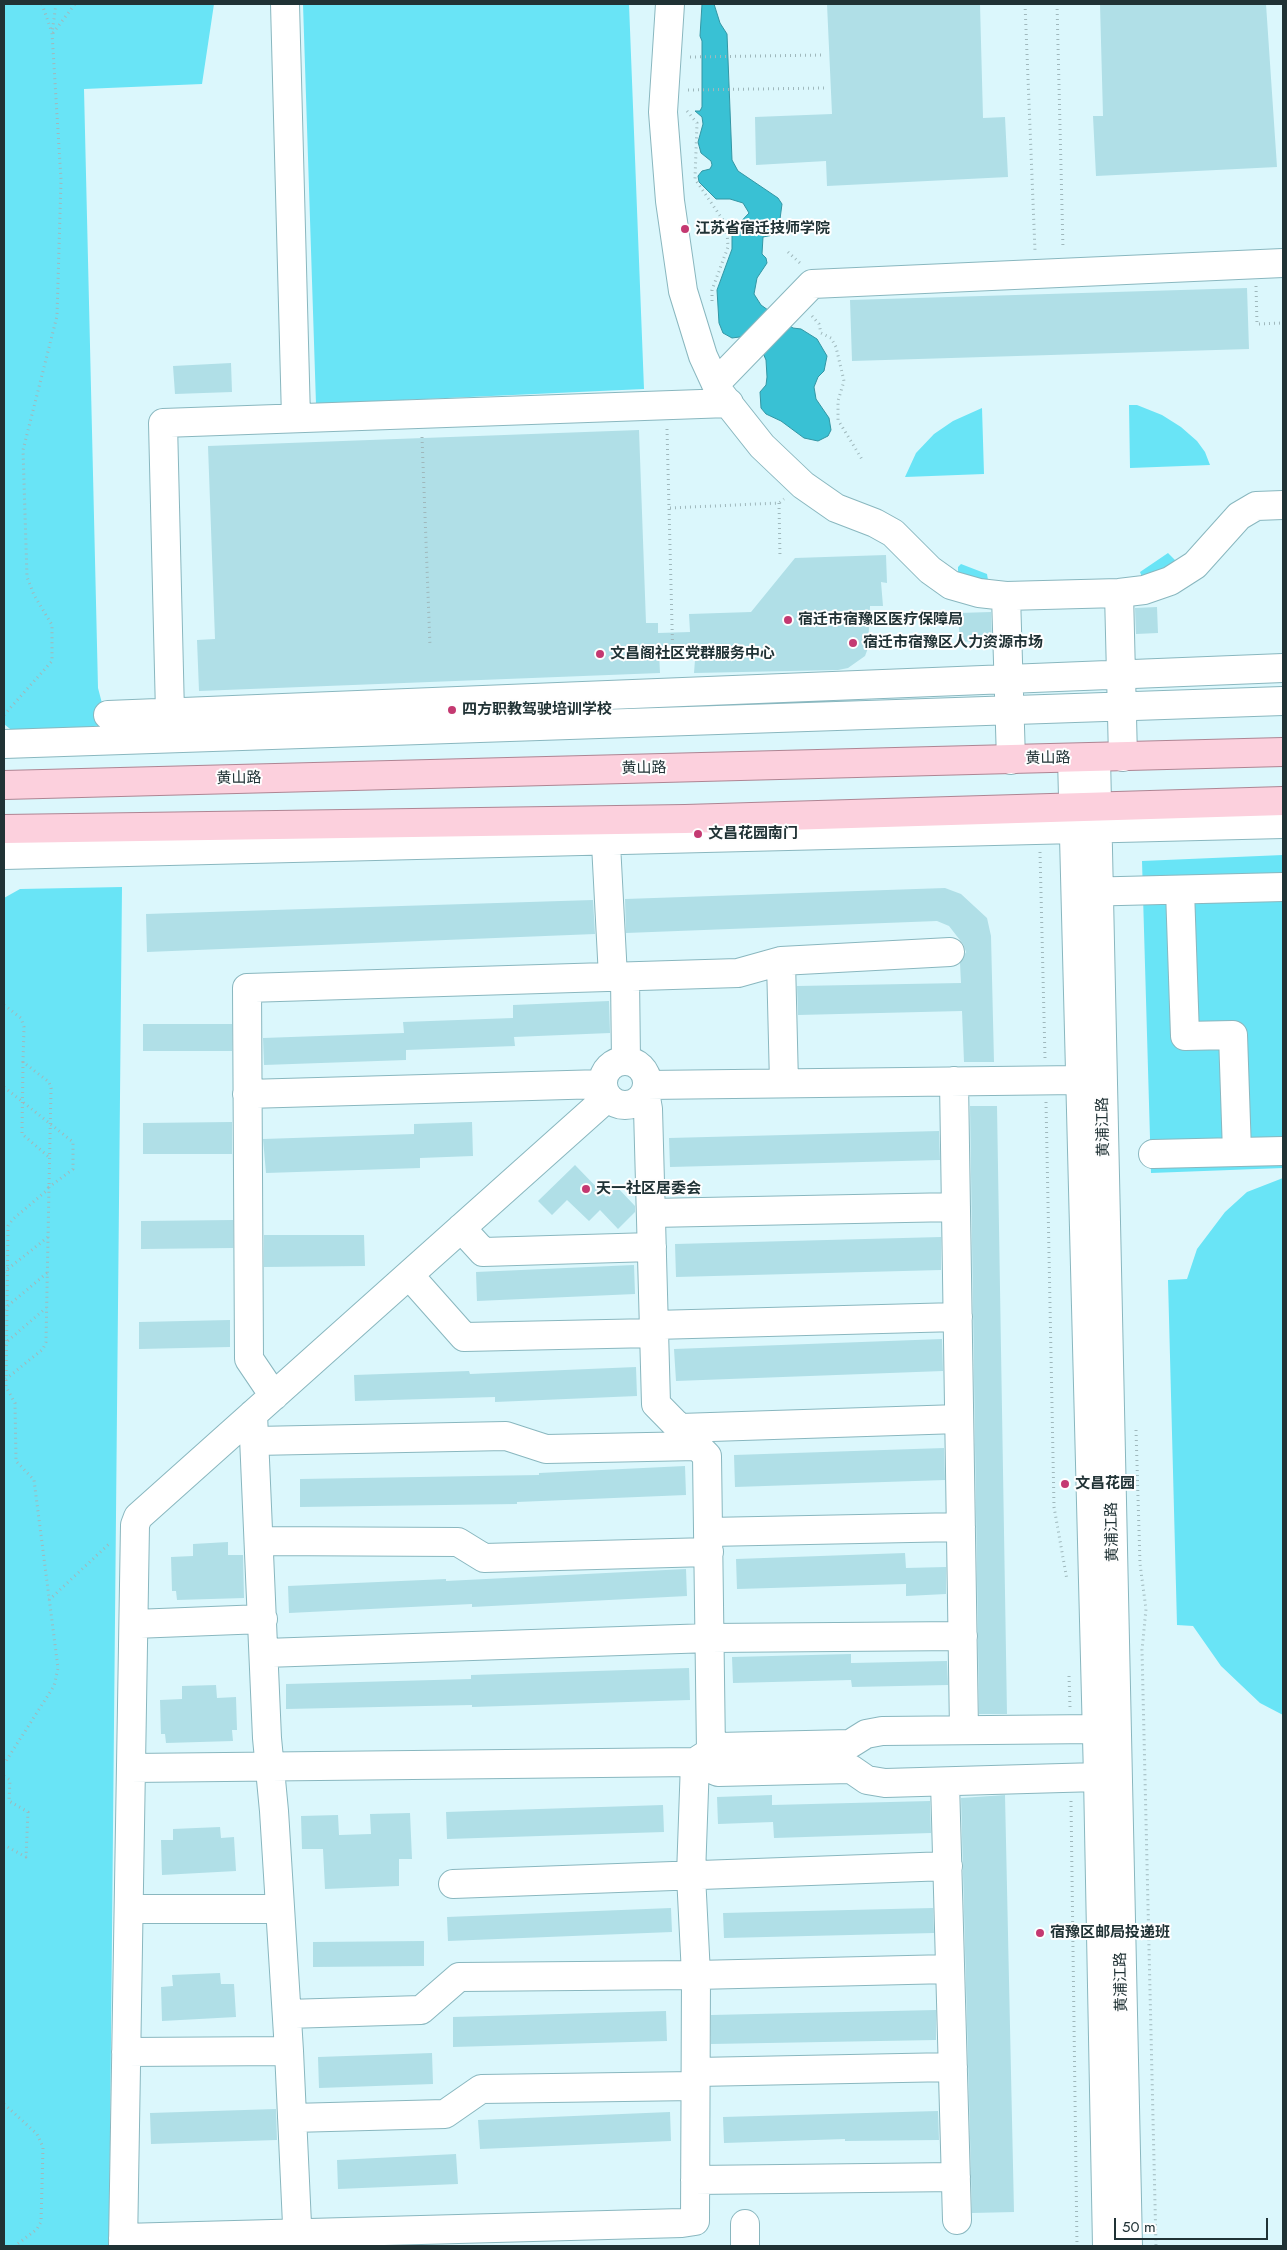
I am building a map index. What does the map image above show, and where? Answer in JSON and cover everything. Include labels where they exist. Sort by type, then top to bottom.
[{"type":"main road","name":"黄山路","points":[[4,785],[1283,752]]},
{"type":"main road","points":[[4,829],[606,831],[1085,819],[1283,801]]},
{"type":"street","points":[[285,4],[296,418]]},
{"type":"street","points":[[670,4],[663,112],[670,201],[683,291],[703,356],[722,393],[762,446],[803,485],[836,508],[876,523],[892,533],[909,547],[930,570],[951,585],[979,593],[1006,596],[1119,593],[1144,590],[1170,581],[1195,565],[1239,516],[1256,506],[1283,505]]},
{"type":"street","points":[[170,713],[163,423],[666,406],[722,393],[789,308],[812,284],[1283,263]]},
{"type":"street","points":[[1119,593],[1123,757]]},
{"type":"street","points":[[1006,596],[1011,760]]},
{"type":"street","points":[[108,715],[1283,668]]},
{"type":"street","points":[[4,744],[1283,702]]},
{"type":"street","name":"黄浦江路","points":[[1084,758],[1128,2246]]},
{"type":"street","points":[[4,855],[606,831],[1039,832],[1085,819],[1283,824]]},
{"type":"street","points":[[606,831],[626,1061]]},
{"type":"street","points":[[1087,892],[1283,887]]},
{"type":"street","points":[[1180,890],[1185,1036],[1233,1035],[1238,1152]]},
{"type":"street","name":"黄浦江路","points":[[1087,892],[1079,1080],[1097,1729],[1107,2246]]},
{"type":"street","points":[[274,1396],[249,1359],[247,988],[738,973],[781,961],[950,952]]},
{"type":"street","points":[[781,961],[784,1083]]},
{"type":"street","points":[[605,1090],[461,1228],[138,1517],[135,1525],[123,2242],[297,2240],[682,2223],[695,2220],[696,1975],[692,1875],[703,1757],[710,1638],[707,1456],[656,1404],[648,1109],[646,1089],[644,1071],[633,1062],[626,1061],[612,1065],[604,1076],[605,1090],[614,1102],[628,1104],[640,1098],[646,1089]]},
{"type":"street","points":[[646,1089],[784,1083],[1079,1080]]},
{"type":"street","points":[[954,1081],[964,1730]]},
{"type":"street","points":[[247,1094],[605,1090]]},
{"type":"street","points":[[1153,1154],[1283,1150]]},
{"type":"street","points":[[651,1213],[956,1207]]},
{"type":"street","points":[[461,1228],[483,1252],[652,1247]]},
{"type":"street","points":[[409,1275],[464,1337],[958,1317]]},
{"type":"street","points":[[253,1414],[265,1653],[267,1738],[271,1766],[287,2014],[297,2240]]},
{"type":"street","points":[[255,1441],[506,1436],[546,1449],[689,1437],[960,1419]]},
{"type":"street","points":[[260,1541],[458,1542],[484,1558],[961,1527]]},
{"type":"street","points":[[134,1624],[263,1619]]},
{"type":"street","points":[[265,1653],[710,1638],[963,1636]]},
{"type":"street","points":[[131,1768],[703,1757],[718,1747],[850,1744],[866,1734],[882,1731],[1097,1729]]},
{"type":"street","points":[[703,1757],[718,1772],[852,1769],[867,1780],[885,1783],[1098,1777]]},
{"type":"street","points":[[946,1782],[957,2220]]},
{"type":"street","points":[[453,1884],[948,1866]]},
{"type":"street","points":[[129,1909],[280,1909]]},
{"type":"street","points":[[287,2014],[421,2010],[459,1977],[696,1975],[950,1969]]},
{"type":"street","points":[[126,2052],[289,2051]]},
{"type":"street","points":[[292,2118],[446,2114],[481,2090],[953,2067]]},
{"type":"street","points":[[695,2180],[956,2177]]},
{"type":"path","points":[[42,4],[52,33]]},
{"type":"path","points":[[4,715],[52,661],[52,625],[34,595],[27,577],[23,450],[57,316],[60,180],[52,33],[56,4]]},
{"type":"path","points":[[52,33],[75,4]]},
{"type":"path","points":[[1025,4],[1036,274]]},
{"type":"path","points":[[1057,4],[1064,273]]},
{"type":"path","points":[[689,57],[824,55]]},
{"type":"path","points":[[687,97],[688,90],[825,88]]},
{"type":"path","points":[[687,104],[688,112],[697,123],[695,179],[725,223],[728,247],[712,290],[712,302]]},
{"type":"path","points":[[1255,264],[1257,324],[1283,323]]},
{"type":"path","points":[[789,308],[800,314],[812,316],[819,324],[822,333],[831,338],[836,347],[844,381],[838,401],[838,420],[862,461]]},
{"type":"path","points":[[666,406],[673,664]]},
{"type":"path","points":[[422,414],[430,646]]},
{"type":"path","points":[[670,508],[779,503],[803,485]]},
{"type":"path","points":[[779,503],[780,558]]},
{"type":"path","points":[[1039,832],[1054,1507],[1068,1584]]},
{"type":"path","points":[[4,1005],[22,1018],[24,1026],[22,1134],[50,1157]]},
{"type":"path","points":[[6,1379],[43,1349],[46,1342],[51,1088],[49,1082],[23,1062]]},
{"type":"path","points":[[4,1087],[73,1142],[73,1169],[49,1187],[12,1220],[8,1226],[5,1271],[6,1388],[15,1403],[16,1461],[34,1480],[58,1677],[4,1764]]},
{"type":"path","points":[[5,1271],[48,1237]]},
{"type":"path","points":[[5,1308],[47,1273]]},
{"type":"path","points":[[5,1343],[47,1308]]},
{"type":"path","points":[[49,1600],[111,1542]]},
{"type":"path","points":[[1069,1671],[1070,1729]]},
{"type":"path","points":[[4,1776],[10,1780],[9,1802],[28,1812],[26,1857],[4,1845]]},
{"type":"path","points":[[1071,1778],[1077,2246]]},
{"type":"path","points":[[4,2104],[37,2134],[43,2147],[41,2222],[37,2229],[15,2246]]},
{"type":"shaded area","points":[[4,4],[214,4],[202,84],[84,89],[98,688],[109,730],[15,733],[4,724]]},
{"type":"shaded area","points":[[303,4],[629,4],[644,389],[316,404]]},
{"type":"shaded area","points":[[702,4],[714,4],[720,23],[727,34],[732,160],[738,171],[778,198],[782,204],[778,234],[763,237],[762,254],[766,258],[767,263],[757,278],[754,294],[761,305],[793,328],[801,329],[817,339],[827,356],[824,371],[818,377],[814,387],[816,399],[829,418],[831,430],[828,436],[818,441],[804,438],[781,421],[766,414],[761,408],[760,392],[766,385],[766,360],[760,346],[747,336],[732,338],[723,333],[719,323],[717,290],[732,249],[732,231],[749,213],[743,203],[730,199],[716,199],[699,182],[698,176],[702,171],[710,169],[712,165],[711,161],[701,153],[698,142],[703,124],[702,117],[695,111],[700,111],[702,107],[702,41],[700,36]]},
{"type":"shaded area","points":[[1129,405],[1137,405],[1162,415],[1181,427],[1197,441],[1205,452],[1210,465],[1130,468]]},
{"type":"shaded area","points":[[982,408],[984,474],[905,477],[916,453],[934,434],[953,421]]},
{"type":"shaded area","points":[[1168,553],[1175,560],[1174,564],[1142,577],[1140,572]]},
{"type":"shaded area","points":[[961,564],[987,574],[988,580],[982,581],[958,574],[958,567]]},
{"type":"shaded area","points":[[1283,855],[1283,1168],[1151,1173],[1142,861]]},
{"type":"shaded area","points":[[122,887],[109,2246],[4,2246],[4,898],[20,889]]},
{"type":"shaded area","points":[[1283,1178],[1283,1715],[1260,1703],[1221,1666],[1193,1626],[1177,1625],[1168,1280],[1187,1279],[1197,1249],[1225,1212],[1247,1192]]},
{"type":"building","points":[[827,4],[980,4],[983,118],[1005,117],[1008,177],[827,186],[826,161],[756,165],[755,117],[832,114]]},
{"type":"building","points":[[1100,4],[1266,4],[1277,167],[1096,176],[1093,116],[1103,116]]},
{"type":"building","points":[[1247,288],[1249,349],[852,361],[850,300]]},
{"type":"building","points":[[231,363],[232,392],[175,394],[173,366]]},
{"type":"building","points":[[639,430],[646,623],[658,623],[658,633],[690,632],[689,614],[751,612],[795,558],[886,555],[887,583],[881,582],[883,606],[870,606],[868,648],[865,656],[848,668],[838,670],[694,673],[695,660],[690,660],[690,651],[659,652],[660,673],[199,691],[197,640],[215,639],[208,446]]},
{"type":"building","points":[[1157,607],[1158,633],[1136,634],[1135,608]]},
{"type":"building","points":[[991,612],[992,640],[960,642],[958,613]]},
{"type":"building","points":[[945,888],[961,894],[987,918],[991,936],[994,1062],[964,1062],[962,1011],[798,1015],[797,986],[961,983],[960,963],[966,952],[963,944],[949,926],[937,921],[626,933],[625,899]]},
{"type":"building","points":[[593,900],[595,934],[147,952],[146,914]]},
{"type":"building","points":[[609,1001],[610,1033],[514,1037],[515,1046],[406,1050],[406,1060],[264,1065],[263,1038],[404,1033],[403,1022],[513,1018],[513,1005]]},
{"type":"building","points":[[143,1024],[232,1024],[232,1051],[143,1051]]},
{"type":"building","points":[[970,1106],[997,1106],[1007,1714],[979,1714]]},
{"type":"building","points":[[232,1122],[232,1154],[143,1154],[143,1123]]},
{"type":"building","points":[[472,1122],[473,1156],[420,1158],[420,1168],[266,1173],[263,1139],[414,1134],[414,1124]]},
{"type":"building","points":[[939,1131],[940,1160],[670,1167],[669,1138]]},
{"type":"building","points":[[575,1165],[606,1197],[617,1187],[635,1206],[635,1212],[618,1229],[600,1210],[589,1221],[567,1200],[552,1215],[538,1201]]},
{"type":"building","points":[[233,1220],[233,1248],[141,1249],[141,1221]]},
{"type":"building","points":[[264,1235],[364,1235],[365,1266],[264,1267]]},
{"type":"building","points":[[941,1237],[941,1270],[676,1277],[675,1244]]},
{"type":"building","points":[[634,1265],[635,1294],[477,1301],[476,1272]]},
{"type":"building","points":[[230,1320],[230,1347],[139,1349],[139,1322]]},
{"type":"building","points":[[942,1339],[943,1371],[676,1381],[674,1349]]},
{"type":"building","points":[[636,1367],[637,1396],[495,1402],[495,1397],[355,1401],[354,1375],[469,1371],[470,1374]]},
{"type":"building","points":[[944,1448],[945,1480],[735,1487],[734,1455]]},
{"type":"building","points":[[685,1466],[686,1495],[517,1502],[517,1504],[300,1507],[300,1479],[539,1475],[539,1473]]},
{"type":"building","points":[[228,1542],[228,1555],[243,1555],[244,1598],[177,1600],[176,1591],[172,1591],[171,1557],[193,1556],[193,1544]]},
{"type":"building","points":[[905,1553],[906,1568],[946,1567],[946,1594],[906,1596],[906,1584],[737,1589],[736,1559]]},
{"type":"building","points":[[686,1569],[687,1596],[472,1607],[472,1604],[289,1613],[288,1586],[446,1579],[446,1581]]},
{"type":"building","points":[[851,1654],[851,1663],[947,1661],[948,1685],[852,1687],[851,1680],[733,1683],[732,1657]]},
{"type":"building","points":[[689,1668],[690,1700],[472,1707],[472,1705],[286,1709],[286,1684],[471,1679],[471,1675]]},
{"type":"building","points":[[216,1685],[217,1698],[236,1697],[237,1730],[232,1730],[233,1741],[166,1743],[165,1734],[161,1734],[160,1700],[182,1699],[182,1686]]},
{"type":"building","points":[[772,1795],[772,1805],[930,1801],[931,1833],[774,1838],[773,1822],[718,1824],[717,1797]]},
{"type":"building","points":[[1005,1795],[1014,2212],[972,2213],[961,1798]]},
{"type":"building","points":[[663,1805],[664,1832],[447,1839],[446,1812]]},
{"type":"building","points":[[410,1813],[412,1859],[399,1859],[399,1886],[325,1889],[323,1849],[302,1849],[301,1816],[338,1815],[339,1835],[371,1834],[370,1814]]},
{"type":"building","points":[[220,1827],[221,1838],[234,1837],[236,1871],[162,1875],[161,1840],[173,1840],[173,1829]]},
{"type":"building","points":[[671,1908],[672,1932],[448,1941],[447,1917]]},
{"type":"building","points":[[933,1908],[934,1933],[724,1938],[723,1913]]},
{"type":"building","points":[[424,1941],[424,1966],[313,1967],[313,1942]]},
{"type":"building","points":[[220,1973],[221,1984],[234,1984],[236,2017],[162,2021],[161,1987],[173,1986],[172,1975]]},
{"type":"building","points":[[936,2010],[936,2040],[711,2044],[711,2015]]},
{"type":"building","points":[[666,2011],[667,2041],[453,2047],[453,2017]]},
{"type":"building","points":[[432,2053],[433,2084],[319,2088],[318,2057]]},
{"type":"building","points":[[276,2109],[277,2140],[151,2144],[150,2113]]},
{"type":"building","points":[[938,2111],[939,2140],[845,2141],[845,2139],[724,2143],[723,2117]]},
{"type":"building","points":[[670,2112],[671,2141],[480,2149],[478,2120]]},
{"type":"building","points":[[456,2154],[458,2184],[338,2189],[337,2160]]},
{"type":"place","name":"江苏省宿迁技师学院","points":[[685,229]]},
{"type":"place","name":"宿迁市宿豫区医疗保障局","points":[[788,620]]},
{"type":"place","name":"宿迁市宿豫区人力资源市场","points":[[853,643]]},
{"type":"place","name":"文昌阁社区党群服务中心","points":[[600,654]]},
{"type":"place","name":"四方职教驾驶培训学校","points":[[452,710]]},
{"type":"place","name":"文昌花园南门","points":[[698,834]]},
{"type":"place","name":"天一社区居委会","points":[[586,1189]]},
{"type":"place","name":"文昌花园","points":[[1065,1484]]},
{"type":"place","name":"宿豫区邮局投递班","points":[[1040,1933]]}]
